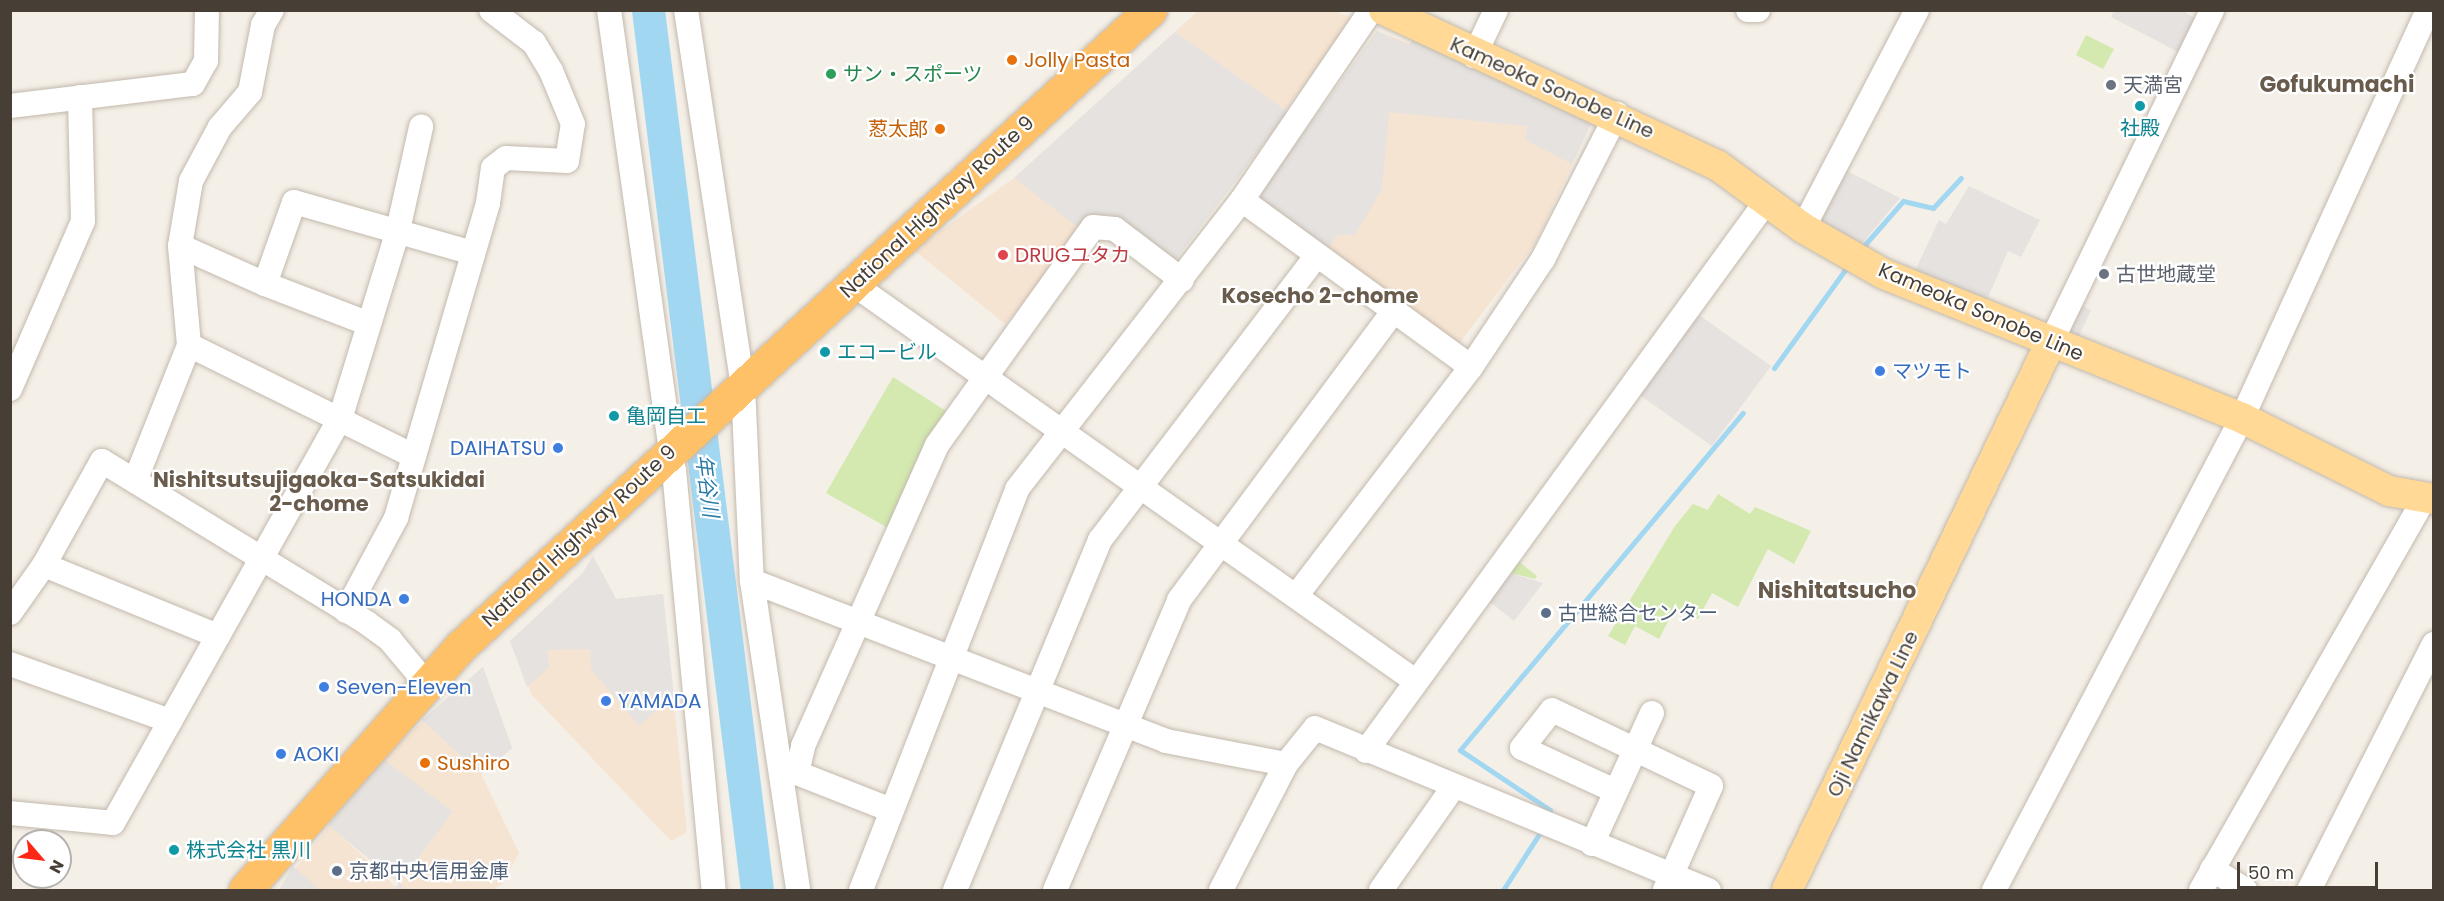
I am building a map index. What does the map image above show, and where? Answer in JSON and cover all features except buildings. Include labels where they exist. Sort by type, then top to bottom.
[{"type":"highway","name":"National Highway Route 9","points":[[245,891],[426,683],[673,448],[1146,12]]},
{"type":"main road","name":"Kameoka Sonobe Line","points":[[1384,10],[1474,56],[1617,114],[1717,165],[1768,199],[1803,228],[1884,274],[2242,418],[2389,491],[2431,491]]},
{"type":"main road","name":"Oji Namikawa Line","points":[[1787,891],[2051,342]]},
{"type":"street","points":[[10,106],[193,84],[206,61],[207,10]]},
{"type":"street","points":[[135,482],[189,345],[180,246],[191,181],[220,127],[250,92],[263,25],[272,10]]},
{"type":"street","points":[[346,611],[396,518],[473,253],[493,168],[506,158],[567,161],[573,124],[534,43],[491,10]]},
{"type":"street","points":[[609,10],[673,448],[714,891]]},
{"type":"street","points":[[686,10],[738,390],[752,581],[798,891]]},
{"type":"street","points":[[861,891],[950,653],[1017,489],[1059,432],[1182,280],[1242,200],[1371,10]]},
{"type":"street","points":[[1474,56],[1496,10]]},
{"type":"street","points":[[1748,10],[1758,10]]},
{"type":"street","points":[[1803,228],[1917,10]]},
{"type":"street","points":[[2051,342],[2212,10]]},
{"type":"street","points":[[1994,891],[2242,418],[2428,10]]},
{"type":"street","points":[[10,389],[83,221],[80,98]]},
{"type":"street","points":[[1296,596],[1471,367],[1543,259],[1617,114]]},
{"type":"street","points":[[10,813],[113,823],[339,419],[398,230],[421,127]]},
{"type":"street","points":[[1366,751],[1414,680],[1768,199]]},
{"type":"street","points":[[1242,200],[1471,367]]},
{"type":"street","points":[[265,284],[294,202],[473,253]]},
{"type":"street","points":[[891,810],[797,773],[803,746],[937,445],[1093,227],[1115,229],[1182,280]]},
{"type":"street","points":[[180,246],[265,284],[369,324]]},
{"type":"street","points":[[955,891],[1100,540],[1137,487],[1317,255]]},
{"type":"street","points":[[853,284],[1059,432],[1414,680]]},
{"type":"street","points":[[1055,891],[1179,600],[1219,543],[1395,311]]},
{"type":"street","points":[[189,345],[414,456]]},
{"type":"street","points":[[10,613],[44,565],[102,461],[390,640],[426,683]]},
{"type":"street","points":[[2201,891],[2431,491]]},
{"type":"street","points":[[44,565],[218,636]]},
{"type":"street","points":[[752,581],[950,653],[1166,741],[1286,764]]},
{"type":"street","points":[[2309,891],[2433,644]]},
{"type":"street","points":[[10,664],[170,721]]},
{"type":"street","points":[[1615,791],[1522,748],[1552,710],[1711,786],[1668,882]]},
{"type":"street","points":[[1592,844],[1652,713]]},
{"type":"street","points":[[1221,891],[1286,764],[1315,728],[1452,789],[1592,844],[1668,882],[1709,891]]},
{"type":"street","points":[[1381,891],[1452,789]]},
{"type":"street","points":[[2212,869],[2245,891]]},
{"type":"shaded area","points":[[2181,10],[2199,20],[2182,54],[2111,17],[2114,11]]},
{"type":"shaded area","points":[[1198,11],[1334,11],[1353,18],[1174,262],[1109,214],[1092,218],[1005,324],[914,250],[1014,178]]},
{"type":"shaded area","points":[[1377,31],[1595,115],[1536,242],[1455,349],[1261,203]]},
{"type":"shaded area","points":[[1377,31],[1409,45],[1414,37],[1595,115],[1572,164],[1526,140],[1527,126],[1389,112],[1382,189],[1355,235],[1337,235],[1325,252],[1261,203],[1261,192]]},
{"type":"shaded area","points":[[1175,32],[1288,112],[1174,262],[1109,214],[1092,219],[1083,231],[1014,178]]},
{"type":"shaded area","points":[[1843,169],[1900,198],[1856,251],[1813,225]]},
{"type":"shaded area","points":[[1969,186],[2040,220],[2021,257],[2008,251],[1983,309],[1912,277],[1939,220],[1946,224]]},
{"type":"shaded area","points":[[2074,302],[2091,310],[2076,342],[2059,334]]},
{"type":"shaded area","points":[[1692,310],[1771,366],[1712,446],[1634,391]]},
{"type":"shaded area","name":"YAMADA","points":[[593,556],[616,599],[663,594],[687,832],[671,841],[532,695],[510,641],[582,574]]},
{"type":"shaded area","points":[[593,556],[616,599],[663,594],[675,706],[658,709],[639,726],[591,669],[590,649],[547,650],[549,667],[527,687],[510,641],[582,574]]},
{"type":"shaded area","points":[[1510,573],[1543,583],[1514,621],[1490,602]]},
{"type":"shaded area","points":[[483,667],[512,748],[481,774],[519,853],[502,884],[494,890],[406,890],[340,835],[399,890],[279,890],[382,758]]},
{"type":"shaded area","points":[[483,667],[512,748],[481,774],[422,720]]},
{"type":"shaded area","points":[[382,758],[453,812],[399,883],[328,825]]},
{"type":"shaded area","points":[[293,866],[320,890],[279,890]]},
{"type":"shaded area","points":[[399,883],[406,890],[393,890]]},
{"type":"green space","points":[[2086,35],[2114,49],[2103,69],[2076,55]]},
{"type":"green space","points":[[893,377],[946,411],[890,529],[826,493]]},
{"type":"green space","points":[[1718,494],[1750,514],[1755,507],[1811,531],[1794,564],[1768,549],[1738,607],[1712,593],[1698,619],[1675,608],[1659,639],[1635,626],[1625,645],[1608,636],[1675,526],[1693,504],[1708,510]]},
{"type":"green space","points":[[1513,557],[1537,576],[1535,579],[1510,573]]},
{"type":"waterway","name":"年谷川","points":[[648,10],[757,890]]},
{"type":"waterway","points":[[1861,249],[1903,201],[1933,208],[1961,178]]},
{"type":"waterway","points":[[1774,368],[1847,267]]},
{"type":"waterway","points":[[1548,817],[1550,810],[1460,750],[1743,413]]},
{"type":"waterway","points":[[1503,890],[1543,828]]},
{"type":"place","name":"Jolly Pasta","points":[[1012,60]]},
{"type":"place","name":"サン・スポーツ","points":[[831,74]]},
{"type":"place","name":"天満宮","points":[[2111,85]]},
{"type":"place","name":"社殿","points":[[2140,106]]},
{"type":"place","name":"荵太郎","points":[[940,129]]},
{"type":"place","name":"DRUGユタカ","points":[[1003,255]]},
{"type":"place","name":"古世地蔵堂","points":[[2104,274]]},
{"type":"place","name":"エコービル","points":[[825,352]]},
{"type":"place","name":"マツモト","points":[[1880,371]]},
{"type":"place","name":"亀岡自工","points":[[614,416]]},
{"type":"place","name":"DAIHATSU","points":[[558,448]]},
{"type":"place","name":"HONDA","points":[[404,599]]},
{"type":"place","name":"古世総合センター","points":[[1546,613]]},
{"type":"place","name":"Seven-Eleven","points":[[324,687]]},
{"type":"place","name":"YAMADA","points":[[606,701]]},
{"type":"place","name":"AOKI","points":[[281,754]]},
{"type":"place","name":"Sushiro","points":[[425,763]]},
{"type":"place","name":"株式会社 黒川","points":[[174,850]]},
{"type":"place","name":"京都中央信用金庫","points":[[337,871]]},
{"type":"district","name":"Gofukumachi","points":[[2337,85]]},
{"type":"district","name":"Kosecho 2-chome","points":[[1320,296]]},
{"type":"district","name":"Nishitsutsujigaoka-Satsukidai 2-chome","points":[[319,492]]},
{"type":"district","name":"Nishitatsucho","points":[[1837,591]]}]
